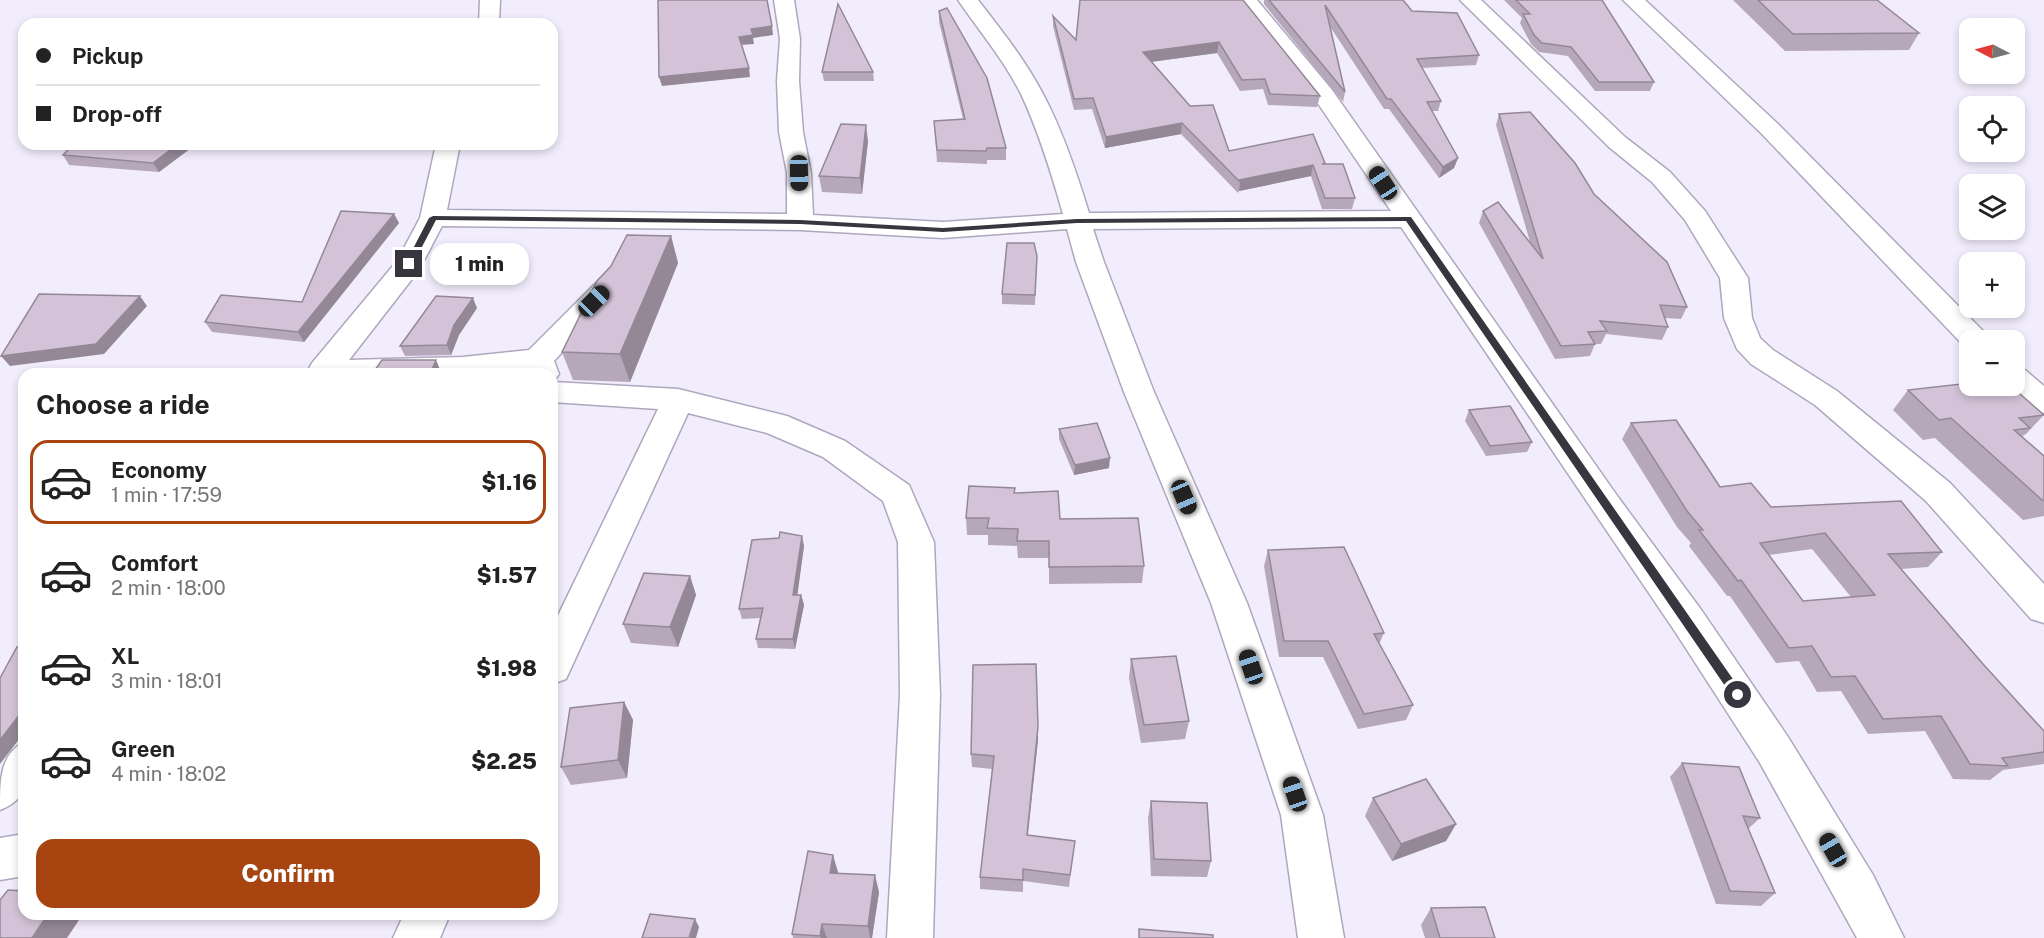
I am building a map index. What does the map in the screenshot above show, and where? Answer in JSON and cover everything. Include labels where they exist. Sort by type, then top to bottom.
[{"type":"street","points":[[489,18],[490,0]]},
{"type":"street","points":[[784,0],[790,39],[788,81],[791,132],[799,173],[800,222]]},
{"type":"street","points":[[968,0],[1005,49],[1033,96],[1066,180],[1090,262],[1139,392],[1229,603],[1302,815],[1321,938]]},
{"type":"street","points":[[1247,0],[1324,95],[1689,622],[1774,750],[1857,891],[1881,938]]},
{"type":"street","points":[[1470,0],[1617,142],[1661,177],[1696,216],[1734,278],[1738,318],[1747,342],[1762,357],[1826,398],[1938,492],[2044,608]]},
{"type":"street","points":[[1633,0],[1770,129],[1966,330]]},
{"type":"street","points":[[325,368],[409,264],[433,218],[447,150]]},
{"type":"street","points":[[433,218],[800,222],[943,230],[1077,221],[1408,219]]},
{"type":"street","points":[[435,368],[541,366],[608,287],[641,220]]},
{"type":"street","points":[[2025,386],[2044,402]]},
{"type":"street","points":[[558,392],[678,400],[786,428],[834,449],[897,494],[916,542],[917,565],[920,696],[910,938]]},
{"type":"street","points":[[558,655],[678,400]]},
{"type":"street","points":[[0,791],[18,768]]},
{"type":"street","points":[[0,859],[18,856]]},
{"type":"street","points":[[416,938],[424,920]]},
{"type":"building","points":[[658,0],[767,0],[772,26],[751,29],[753,35],[739,37],[749,68],[659,77]]},
{"type":"building","points":[[1080,0],[1243,0],[1320,96],[1270,94],[1265,79],[1242,80],[1219,42],[1143,52],[1190,106],[1213,105],[1229,151],[1313,134],[1325,163],[1322,164],[1343,164],[1355,198],[1325,198],[1313,165],[1239,180],[1240,182],[1182,123],[1106,137],[1093,98],[1074,99],[1053,16],[1076,40]]},
{"type":"building","points":[[1269,0],[1403,0],[1412,11],[1457,13],[1479,55],[1417,59],[1441,101],[1427,102],[1458,158],[1443,167],[1391,99],[1387,99],[1325,5],[1345,92]]},
{"type":"building","points":[[1516,0],[1602,0],[1654,82],[1599,82],[1571,47],[1542,43],[1534,35],[1523,14],[1530,14]]},
{"type":"building","points":[[1758,0],[1877,0],[1919,33],[1793,34]]},
{"type":"building","points":[[838,4],[873,72],[822,72]]},
{"type":"building","points":[[947,8],[987,78],[1006,148],[987,148],[986,151],[937,150],[934,121],[965,119],[939,11]]},
{"type":"building","points":[[1530,112],[1575,163],[1594,194],[1667,262],[1687,307],[1660,305],[1668,327],[1600,321],[1607,331],[1588,332],[1595,344],[1561,346],[1483,211],[1498,202],[1543,259],[1499,114]]},
{"type":"building","points":[[841,124],[866,125],[860,178],[819,176]]},
{"type":"building","points":[[68,150],[170,150],[153,163],[63,155]]},
{"type":"building","points":[[341,211],[394,214],[298,332],[205,322],[221,295],[302,302]]},
{"type":"building","points":[[627,235],[671,236],[620,354],[562,352],[597,281],[611,266]]},
{"type":"building","points":[[1007,243],[1034,243],[1037,256],[1035,295],[1002,294]]},
{"type":"building","points":[[39,294],[140,296],[96,344],[1,356]]},
{"type":"building","points":[[436,296],[473,298],[454,325],[447,345],[400,346]]},
{"type":"building","points":[[382,360],[436,360],[433,368],[376,368]]},
{"type":"building","points":[[1959,384],[1959,396],[2022,396],[2044,415],[2019,418],[2030,428],[2014,430],[2044,456],[2044,500],[1951,418],[1939,420],[1908,390]]},
{"type":"building","points":[[1510,406],[1532,442],[1490,446],[1469,410]]},
{"type":"building","points":[[1676,420],[1720,487],[1751,483],[1771,507],[1901,501],[1942,552],[1888,554],[2044,731],[2044,752],[2002,758],[2008,766],[1970,764],[1941,716],[1883,719],[1855,676],[1831,677],[1812,646],[1789,648],[1741,580],[1738,581],[1699,530],[1703,530],[1687,511],[1631,423]],"holes":[[[1825,533],[1875,595],[1803,601],[1760,543]]]},
{"type":"building","points":[[1097,423],[1110,458],[1075,465],[1059,429]]},
{"type":"building","points":[[969,486],[1015,488],[1014,493],[1058,491],[1060,519],[1138,518],[1144,566],[1049,567],[1049,541],[1017,541],[1018,529],[987,528],[989,518],[966,518]]},
{"type":"building","points":[[780,532],[802,536],[793,595],[801,595],[793,639],[756,639],[763,608],[739,609],[752,540],[779,538]]},
{"type":"building","points":[[1344,547],[1384,633],[1374,634],[1413,705],[1364,714],[1328,641],[1284,641],[1268,550]]},
{"type":"building","points":[[644,573],[690,576],[670,627],[623,624]]},
{"type":"building","points":[[17,647],[18,717],[0,740],[0,678]]},
{"type":"building","points":[[1176,656],[1189,721],[1144,725],[1131,659]]},
{"type":"building","points":[[1036,664],[1038,727],[1027,835],[1075,841],[1070,875],[1023,869],[1023,880],[980,877],[994,756],[971,754],[973,665]]},
{"type":"building","points":[[624,702],[618,760],[561,767],[570,708]]},
{"type":"building","points":[[1682,763],[1739,767],[1760,818],[1743,816],[1775,893],[1730,891]]},
{"type":"building","points":[[1426,779],[1456,824],[1401,844],[1373,798]]},
{"type":"building","points":[[1151,801],[1207,803],[1211,861],[1154,859]]},
{"type":"building","points":[[808,851],[833,855],[830,873],[875,875],[868,926],[822,924],[820,936],[792,934]]},
{"type":"building","points":[[8,890],[18,891],[18,920],[44,920],[32,938],[0,938],[0,900]]},
{"type":"building","points":[[1485,907],[1495,938],[1440,938],[1431,908]]},
{"type":"building","points":[[650,914],[695,919],[689,938],[642,938]]},
{"type":"building","points":[[1139,929],[1213,935],[1213,938],[1139,938]]},
{"type":"route","points":[[409,264],[433,218],[735,220],[943,230],[1077,221],[1408,219],[1738,695]]}]
